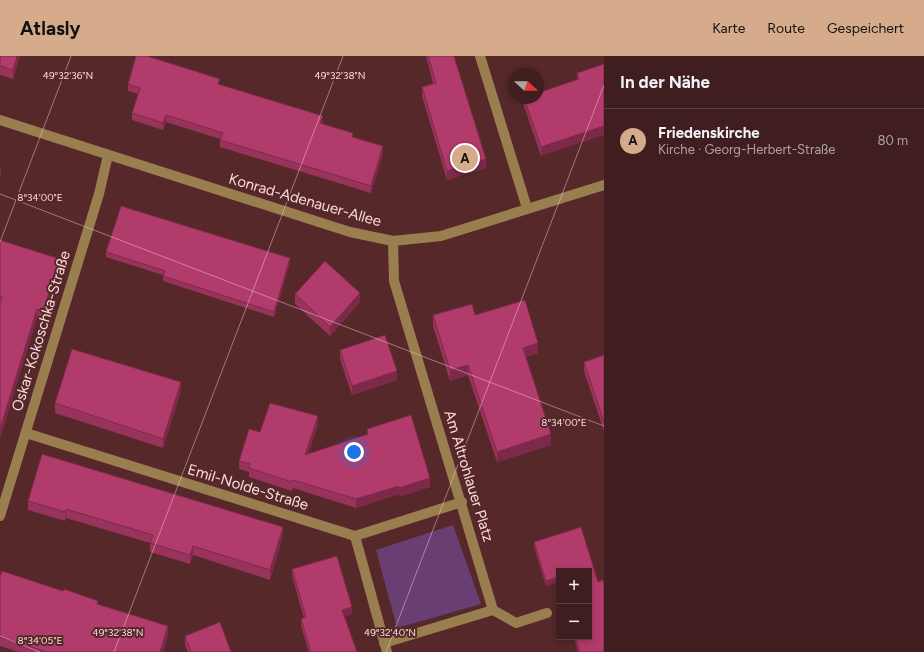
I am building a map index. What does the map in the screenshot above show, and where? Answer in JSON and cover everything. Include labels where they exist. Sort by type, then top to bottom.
[{"type":"street","points":[[480,56],[527,208]]},
{"type":"street","name":"Konrad-Adenauer-Allee","points":[[0,120],[350,232],[393,241],[441,236],[604,185]]},
{"type":"street","name":"Oskar-Kokoschka-Straße","points":[[0,516],[99,194],[108,155]]},
{"type":"street","name":"Am Altrohlauer Platz","points":[[393,241],[394,281],[462,502],[493,610]]},
{"type":"street","name":"Emil-Nolde-Straße","points":[[26,433],[355,536]]},
{"type":"street","points":[[462,502],[355,536],[386,647],[493,610],[516,623],[547,613]]},
{"type":"shaded area","points":[[453,525],[481,604],[397,628],[376,550]]},
{"type":"building","points":[[0,56],[17,56],[13,70],[0,66]]},
{"type":"building","points":[[136,56],[147,56],[220,79],[218,84],[323,116],[320,123],[353,133],[352,137],[383,146],[371,186],[220,140],[223,133],[166,115],[163,123],[132,113],[140,88],[128,84]]},
{"type":"building","points":[[428,56],[454,56],[486,159],[447,171],[422,87],[436,83]]},
{"type":"building","points":[[604,64],[604,126],[541,147],[526,104],[544,104],[544,91],[579,79],[577,73]]},
{"type":"building","points":[[121,206],[290,258],[274,312],[163,276],[165,271],[106,252]]},
{"type":"building","points":[[0,240],[60,259],[43,311],[37,309],[0,429],[0,305],[2,297],[0,297]]},
{"type":"building","points":[[325,261],[360,293],[330,327],[295,294]]},
{"type":"building","points":[[525,300],[538,343],[523,348],[551,434],[497,452],[468,365],[450,370],[433,315],[472,304],[475,315]]},
{"type":"building","points":[[385,335],[397,371],[352,386],[340,350]]},
{"type":"building","points":[[72,349],[181,382],[163,439],[55,403]]},
{"type":"building","points":[[604,355],[604,422],[584,362]]},
{"type":"building","points":[[270,403],[318,416],[305,455],[368,434],[367,429],[411,415],[430,478],[356,499],[293,480],[292,482],[249,468],[250,464],[239,461],[249,429],[260,432]]},
{"type":"building","points":[[42,454],[283,527],[270,570],[193,546],[190,555],[150,543],[153,535],[66,509],[65,512],[28,501]]},
{"type":"building","points":[[581,527],[598,582],[603,580],[604,584],[604,652],[580,652],[576,640],[592,640],[592,568],[556,568],[556,578],[546,581],[534,542]]},
{"type":"building","points":[[337,556],[352,607],[342,610],[357,652],[311,652],[301,619],[306,617],[292,569]]},
{"type":"building","points":[[2,571],[63,591],[64,589],[98,601],[97,604],[168,626],[160,652],[47,652],[0,637],[0,576]]},
{"type":"building","points":[[220,622],[231,652],[191,652],[185,636]]},
{"type":"place","name":"Friedenskirche","points":[[465,158]]}]
